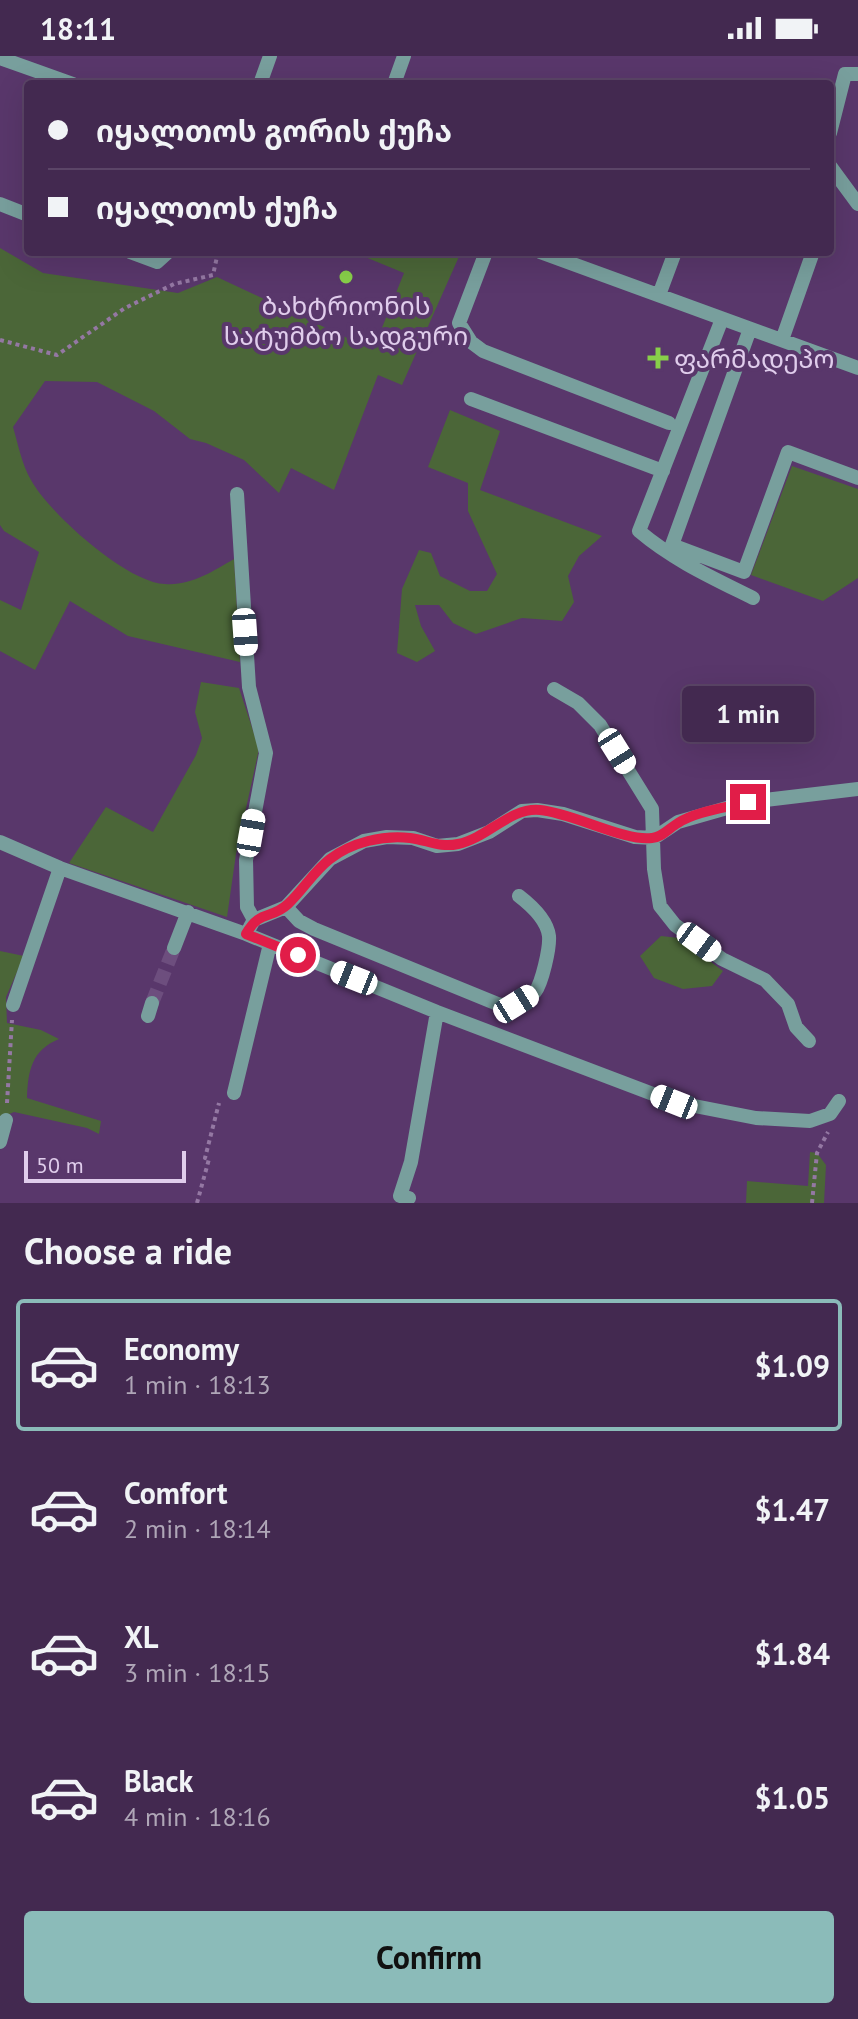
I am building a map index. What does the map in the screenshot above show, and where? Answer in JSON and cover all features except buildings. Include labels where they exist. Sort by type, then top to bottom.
[{"type":"street","points":[[261,80],[270,56]]},
{"type":"street","points":[[395,80],[404,56]]},
{"type":"street","points":[[0,58],[62,80]]},
{"type":"street","points":[[834,117],[845,74],[858,74]]},
{"type":"street","points":[[834,171],[858,204]]},
{"type":"street","points":[[0,204],[24,213]]},
{"type":"street","points":[[141,256],[157,262],[164,256]]},
{"type":"street","points":[[484,256],[459,323],[471,342],[483,351],[669,423]]},
{"type":"street","points":[[551,256],[858,368]]},
{"type":"street","points":[[659,295],[674,256]]},
{"type":"street","points":[[782,340],[812,256]]},
{"type":"street","points":[[722,319],[639,531],[701,573],[753,598]]},
{"type":"street","points":[[750,329],[672,545],[744,572],[788,452],[858,478]]},
{"type":"street","points":[[471,399],[663,471]]},
{"type":"street","points":[[237,494],[249,687],[266,753],[246,860],[247,907],[254,920]]},
{"type":"street","points":[[554,689],[578,703],[600,725],[652,809],[654,869],[660,906],[675,925],[722,959],[765,980],[788,1004],[796,1027],[809,1041]]},
{"type":"street","points":[[246,934],[254,920],[286,907],[330,859],[364,841],[387,837],[413,838],[437,846],[458,844],[489,832],[522,811],[537,810],[563,814],[635,837],[654,838],[678,822],[748,802],[857,789]]},
{"type":"street","points":[[0,842],[60,868],[246,934],[437,1012],[674,1102],[756,1118],[810,1121],[830,1114],[839,1101]]},
{"type":"street","points":[[13,1005],[60,868]]},
{"type":"street","points":[[286,907],[299,921],[314,929],[500,1005],[516,1004],[535,992],[547,960],[549,934],[534,908],[519,896]]},
{"type":"street","points":[[174,948],[188,912]]},
{"type":"street","points":[[234,1093],[270,944]]},
{"type":"street","points":[[409,1198],[400,1196],[411,1162],[437,1012]]},
{"type":"street","points":[[0,1142],[6,1120]]},
{"type":"path","points":[[0,340],[57,355],[125,308],[174,284],[213,275],[217,256]]},
{"type":"path","points":[[6,1120],[13,1005]]},
{"type":"path","points":[[197,1203],[220,1103]]},
{"type":"path","points":[[812,1203],[817,1153]]},
{"type":"green space","points":[[0,248],[43,273],[178,293],[217,277],[373,350],[404,273],[363,256],[459,256],[402,385],[378,375],[334,490],[291,468],[279,493],[244,460],[190,439],[154,411],[97,382],[45,381],[13,427],[25,468],[40,494],[90,544],[131,572],[149,581],[184,583],[234,559],[240,662],[128,636],[70,601],[35,670],[0,651],[0,600],[21,610],[39,552],[4,531],[0,525]]},
{"type":"green space","points":[[450,410],[500,431],[480,490],[602,536],[579,556],[568,576],[574,602],[562,621],[522,618],[476,634],[453,623],[439,605],[415,605],[421,626],[435,651],[417,662],[397,653],[402,589],[419,550],[431,553],[440,576],[470,591],[487,591],[497,574],[468,511],[468,483],[428,467]]},
{"type":"green space","points":[[792,466],[858,489],[858,578],[823,601],[751,575]]},
{"type":"green space","points":[[201,682],[239,688],[259,749],[236,854],[227,917],[69,863],[106,807],[153,832],[196,755],[202,738],[195,712]]},
{"type":"green space","points":[[661,936],[679,938],[723,971],[712,986],[683,989],[654,978],[640,956]]},
{"type":"green space","points":[[0,951],[24,956],[6,997],[7,1023],[41,1030],[59,1039],[43,1049],[33,1062],[27,1098],[101,1121],[99,1134],[87,1128],[14,1112],[0,1118]]},
{"type":"green space","points":[[810,1152],[817,1153],[826,1165],[824,1203],[746,1203],[747,1181],[808,1186]]},
{"type":"tunnel","points":[[152,1003],[174,948]]},
{"type":"place","name":"ბახტრიონის სატუმბო სადგური","points":[[346,277]]},
{"type":"place","name":"ფარმადეპო","points":[[658,358]]},
{"type":"route","points":[[298,955],[246,934],[254,920],[286,907],[330,859],[364,841],[387,837],[413,838],[437,846],[458,844],[489,832],[522,811],[537,810],[563,814],[635,837],[654,838],[678,822],[748,802]]}]
